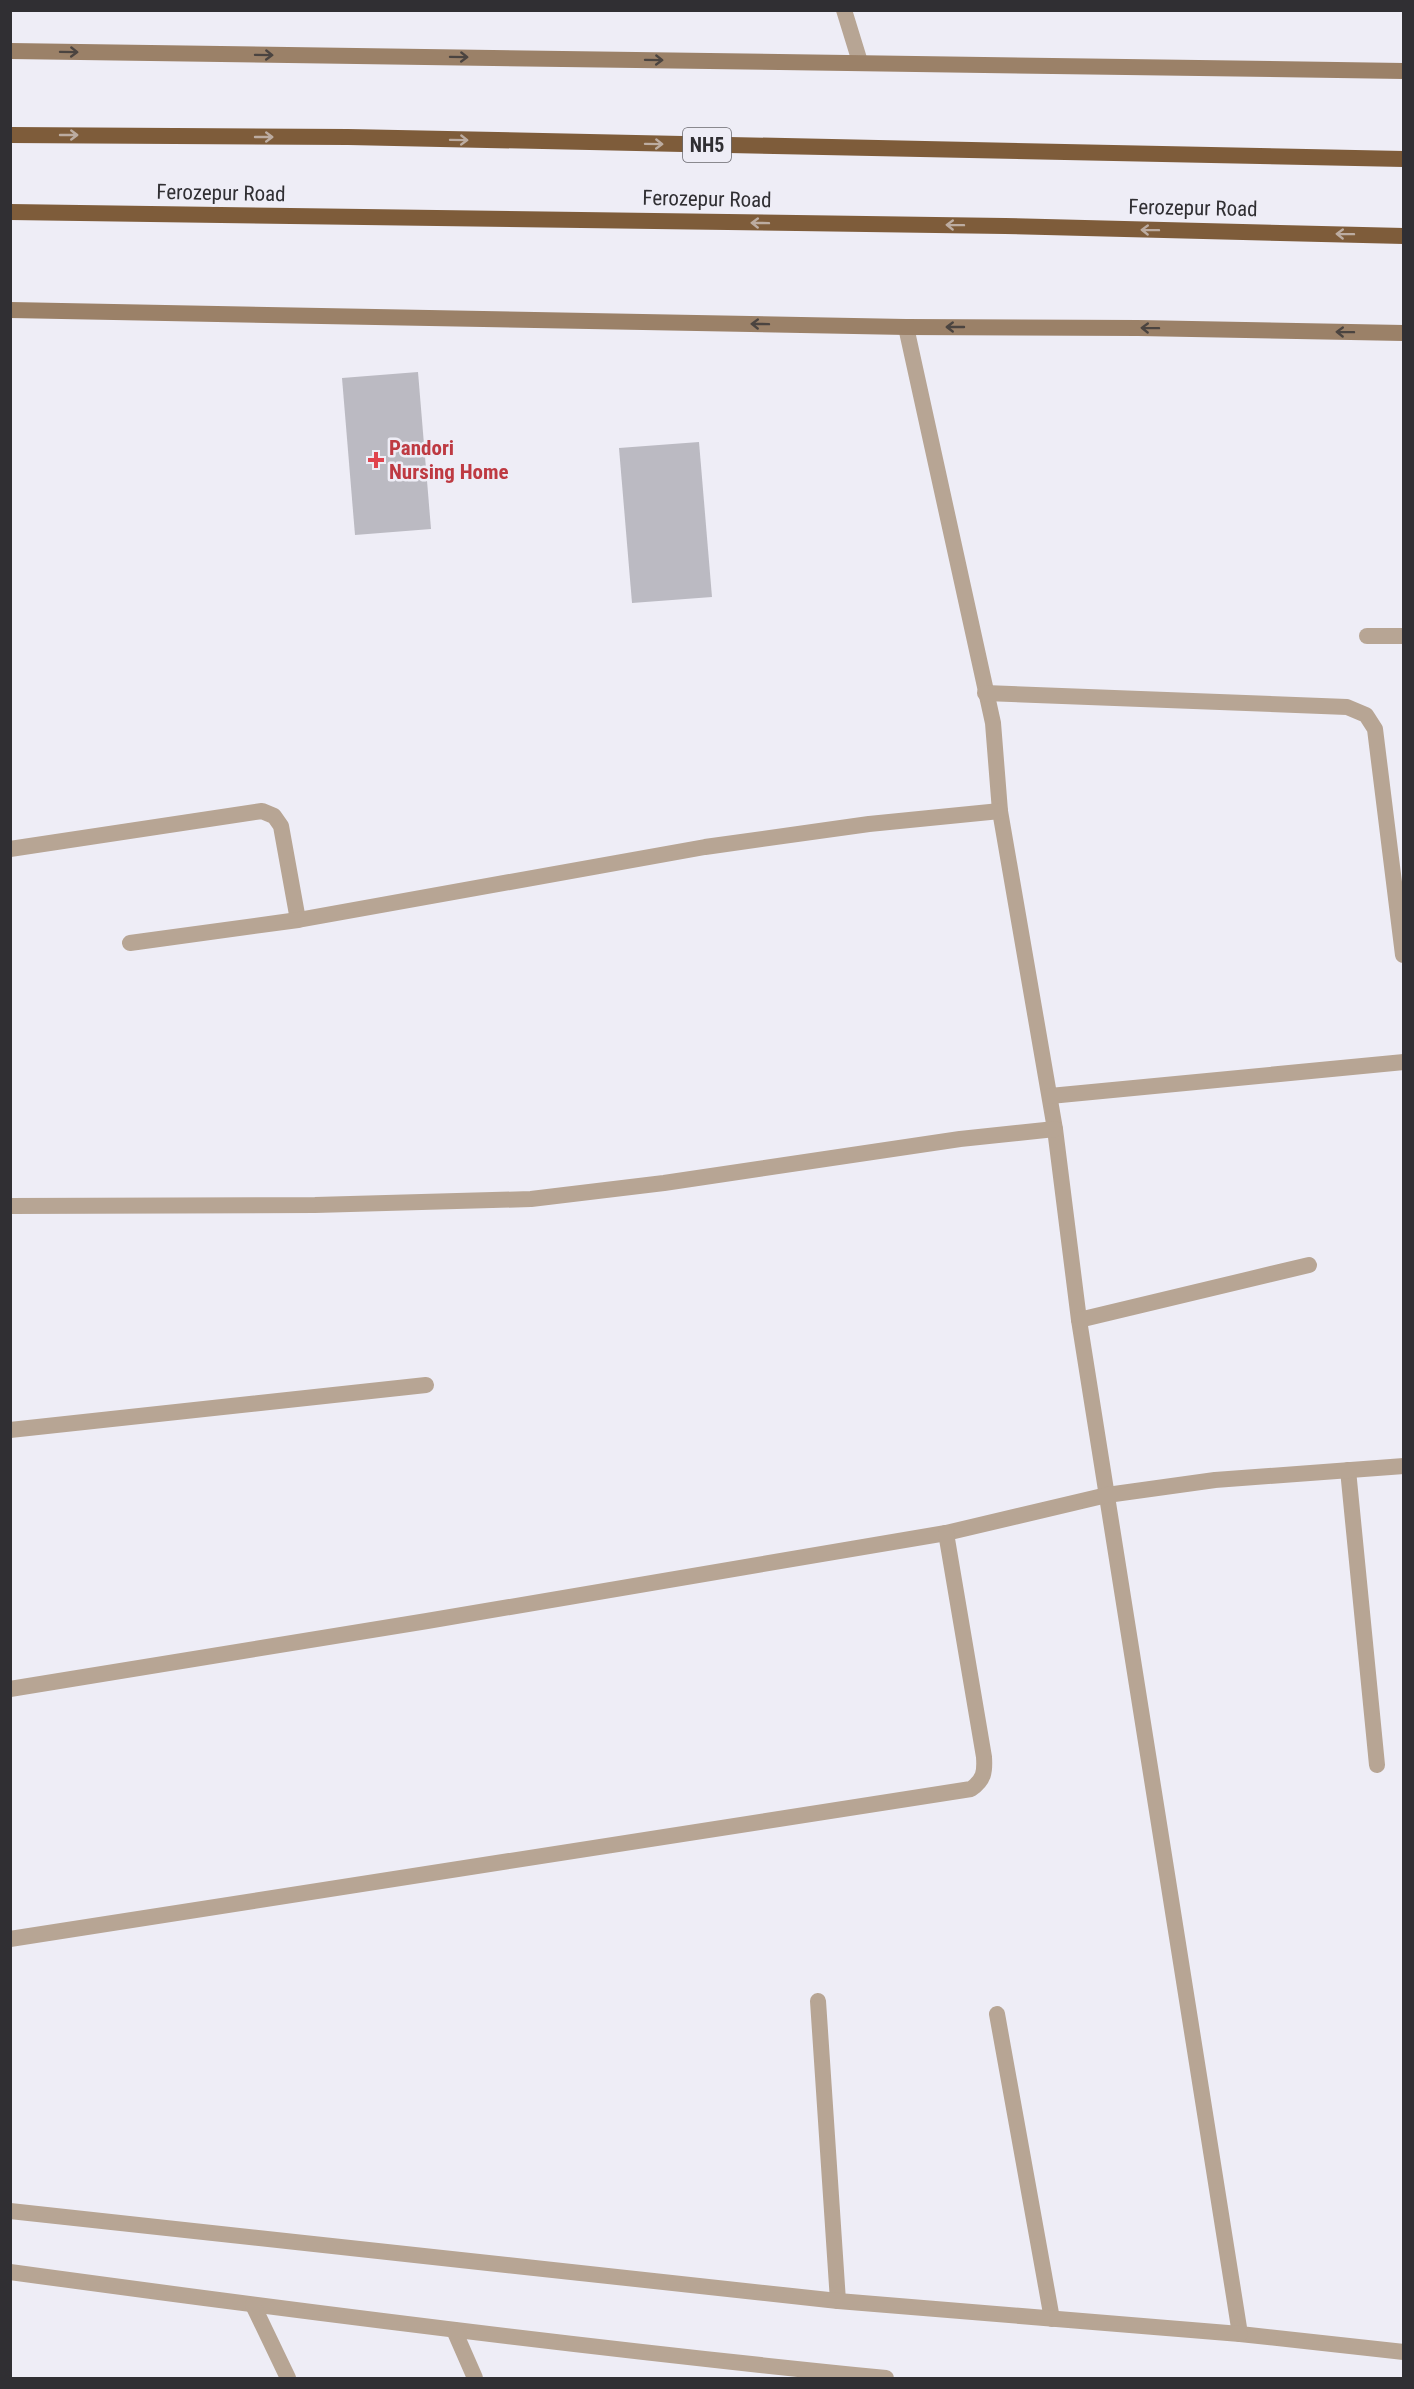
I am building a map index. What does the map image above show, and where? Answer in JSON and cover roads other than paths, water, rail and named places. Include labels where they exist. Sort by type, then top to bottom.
[{"type":"highway","name":"NH5","points":[[10,135],[348,137],[1404,159]]},
{"type":"highway","name":"Ferozepur Road","points":[[10,212],[1005,226],[1404,236]]},
{"type":"main road","points":[[10,51],[1404,71]]},
{"type":"main road","points":[[10,310],[906,327],[1404,333]]},
{"type":"street","points":[[844,10],[860,62]]},
{"type":"street","points":[[906,327],[993,723],[1000,811],[1050,1096],[1079,1320],[1240,2334]]},
{"type":"street","points":[[1367,636],[1404,636]]},
{"type":"street","points":[[986,693],[1347,707],[1366,715],[1375,729],[1403,955]]},
{"type":"street","points":[[10,849],[262,811],[274,816],[281,826],[298,920]]},
{"type":"street","points":[[130,943],[298,920],[705,847],[869,824],[1000,811]]},
{"type":"street","points":[[1050,1096],[1404,1062]]},
{"type":"street","points":[[10,1206],[315,1205],[531,1199],[664,1183],[960,1139],[1055,1129]]},
{"type":"street","points":[[1079,1320],[1309,1265]]},
{"type":"street","points":[[10,1430],[426,1385]]},
{"type":"street","points":[[10,1689],[946,1533],[1107,1495],[1215,1480],[1404,1466]]},
{"type":"street","points":[[1348,1470],[1377,1765]]},
{"type":"street","points":[[10,1939],[971,1789],[980,1783],[985,1772],[946,1533]]},
{"type":"street","points":[[818,2001],[838,2301]]},
{"type":"street","points":[[997,2014],[1052,2319]]},
{"type":"street","points":[[10,2211],[838,2301],[1240,2334],[1404,2352]]},
{"type":"street","points":[[10,2272],[454,2330],[700,2360],[886,2379]]},
{"type":"street","points":[[253,2305],[288,2379]]},
{"type":"street","points":[[454,2330],[475,2379]]},
{"type":"place","name":"Pandori Nursing Home","points":[[376,460]]}]
